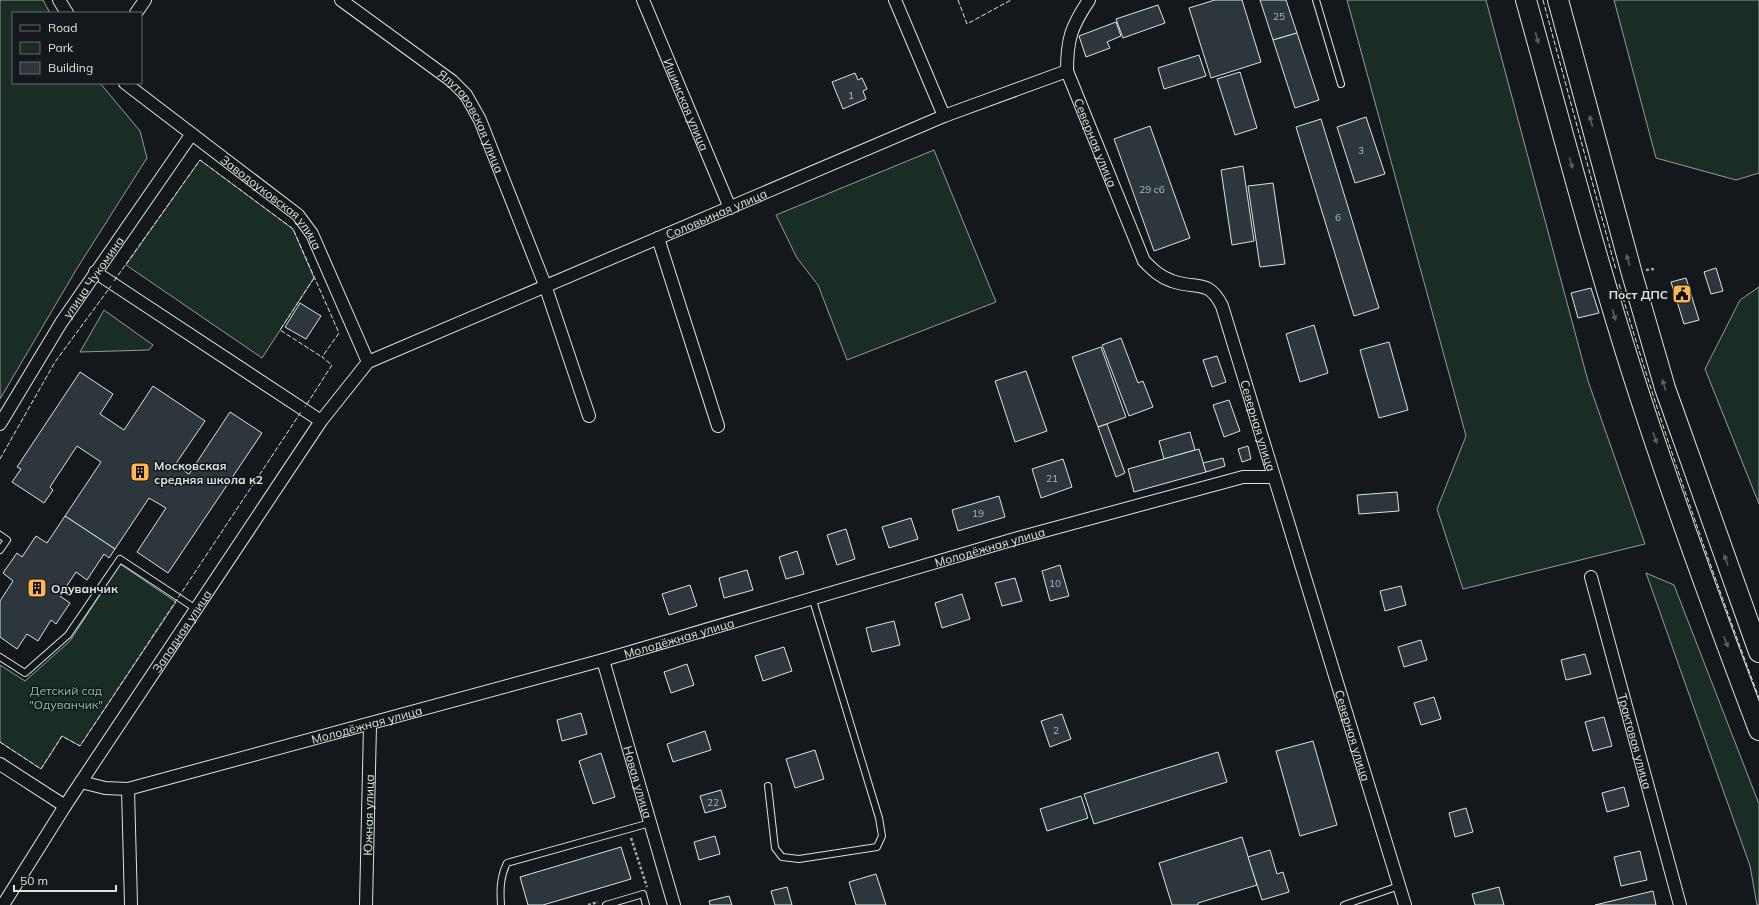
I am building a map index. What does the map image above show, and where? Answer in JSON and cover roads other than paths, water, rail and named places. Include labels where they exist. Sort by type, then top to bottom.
[{"type":"highway","points":[[1526,0],[1604,281],[1634,380],[1712,605],[1759,730]]},
{"type":"highway","points":[[1558,0],[1632,274],[1665,388],[1759,652]]},
{"type":"street","points":[[59,0],[66,12]]},
{"type":"street","points":[[137,12],[145,0]]},
{"type":"street","name":"Ялуторовская улица","points":[[341,0],[452,81],[466,95],[480,120],[545,285],[589,416]]},
{"type":"street","name":"Ишимская улица","points":[[643,0],[730,208]]},
{"type":"street","points":[[895,0],[944,116]]},
{"type":"street","name":"Северная улица","points":[[1089,0],[1070,32],[1067,52],[1067,71],[1144,261],[1158,274],[1173,282],[1204,287],[1216,293],[1222,306],[1405,905]]},
{"type":"street","name":"Соловьиная улица","points":[[368,362],[545,285],[730,208],[944,116],[1067,71]]},
{"type":"street","name":"Заводоуковская улица","points":[[126,84],[298,215],[312,234],[368,362]]},
{"type":"street","name":"улица Чукомина","points":[[0,424],[61,323],[95,272],[192,135]]},
{"type":"street","points":[[658,238],[718,426]]},
{"type":"street","points":[[95,272],[321,421]]},
{"type":"street","name":"Западная улица","points":[[3,905],[65,806],[321,421],[368,362]]},
{"type":"street","name":"Молодёжная улица","points":[[81,782],[105,788],[128,789],[370,725],[603,660],[812,597],[1018,538],[1243,477],[1274,477]]},
{"type":"street","name":"Трактовая улица","points":[[1591,577],[1680,905]]},
{"type":"street","name":"Новая улица","points":[[603,660],[674,905]]},
{"type":"street","name":"Южная улица","points":[[366,905],[370,725]]},
{"type":"street","points":[[0,764],[65,806]]},
{"type":"street","points":[[128,789],[131,905]]},
{"type":"lane","points":[[1316,0],[1341,84]]},
{"type":"lane","points":[[0,535],[7,540],[0,550]]},
{"type":"lane","points":[[0,657],[25,673],[68,635],[120,559],[196,609]]},
{"type":"lane","points":[[768,786],[775,848],[782,857],[799,859],[878,847],[882,836],[879,818],[812,597]]},
{"type":"lane","points":[[500,905],[502,873],[507,864],[650,823]]},
{"type":"lane","points":[[1344,905],[1399,886]]},
{"type":"lane","points":[[606,905],[643,894],[646,905]]},
{"type":"place","name":"Пост ДПС","points":[[1682,294]]},
{"type":"place","name":"Московская средняя школа к2","points":[[140,472]]},
{"type":"place","name":"Одуванчик","points":[[37,588]]},
{"type":"park label","name":"Детский сад \"Одуванчик\"","points":[[66,697]]}]
